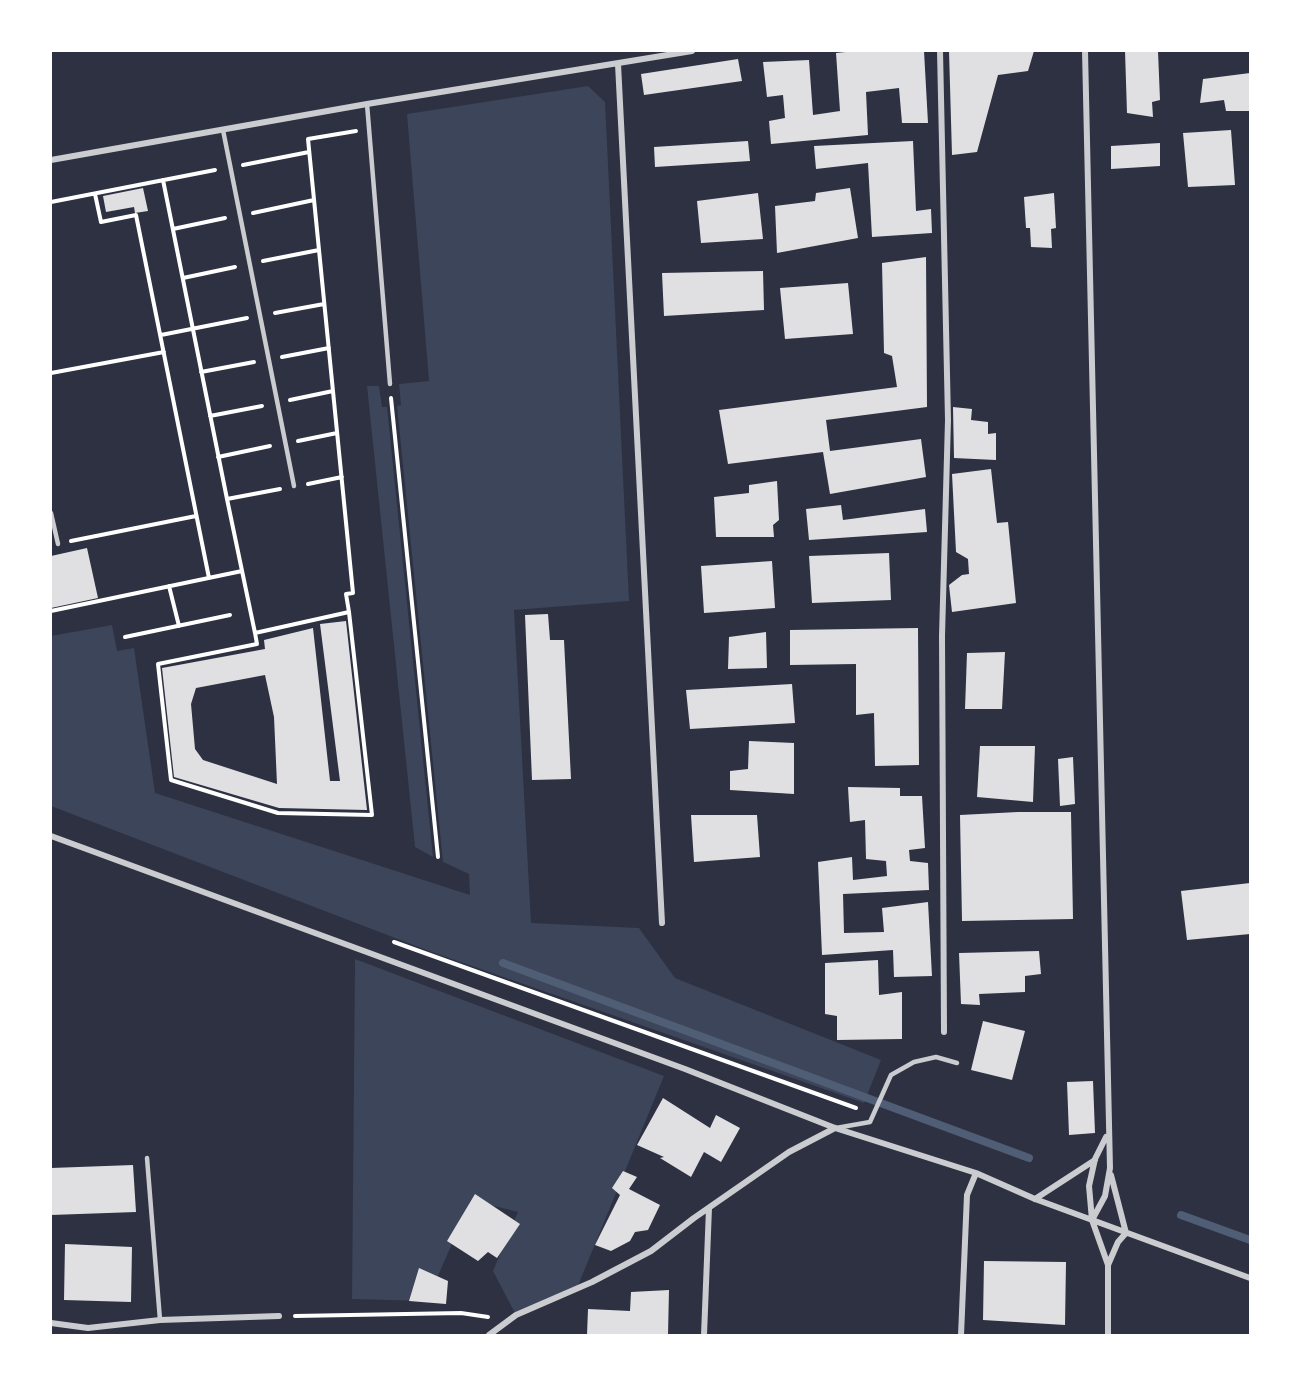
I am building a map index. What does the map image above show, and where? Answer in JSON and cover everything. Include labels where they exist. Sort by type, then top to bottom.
[{"type":"street","points":[[51,160],[367,104],[690,51]]},
{"type":"street","points":[[940,51],[948,420],[942,636],[944,1032]]},
{"type":"street","points":[[1084,51],[1108,1131],[1110,1168],[1126,1233]]},
{"type":"street","points":[[618,64],[662,923]]},
{"type":"street","points":[[51,836],[685,1069],[836,1128],[975,1173],[1035,1199],[1250,1278]]},
{"type":"street","points":[[489,1335],[506,1321],[627,1265],[651,1251],[789,1152],[836,1128]]},
{"type":"street","points":[[1108,1131],[1105,1142],[1095,1159],[1089,1186],[1092,1220],[1108,1265],[1108,1335]]},
{"type":"street","points":[[1035,1199],[1095,1159]]},
{"type":"street","points":[[1092,1220],[1106,1196],[1110,1168]]},
{"type":"street","points":[[961,1335],[967,1195],[975,1173]]},
{"type":"street","points":[[704,1335],[709,1208]]},
{"type":"street","points":[[1108,1265],[1118,1242],[1126,1233]]},
{"type":"street","points":[[51,1323],[88,1328],[160,1320],[279,1316]]},
{"type":"lane","points":[[367,104],[390,384]]},
{"type":"lane","points":[[223,130],[294,486]]},
{"type":"lane","points":[[51,513],[58,544]]},
{"type":"lane","points":[[836,1128],[870,1122],[891,1075],[914,1062],[936,1057],[957,1063]]},
{"type":"lane","points":[[147,1158],[160,1320]]},
{"type":"path","points":[[163,180],[257,644],[158,664],[171,780],[278,813],[372,815],[346,594],[353,593],[308,139],[369,128]]},
{"type":"path","points":[[51,202],[310,152]]},
{"type":"path","points":[[95,194],[101,222],[136,215],[209,578]]},
{"type":"path","points":[[160,335],[193,329]]},
{"type":"path","points":[[51,374],[164,352]]},
{"type":"path","points":[[390,384],[438,857]]},
{"type":"path","points":[[227,499],[342,477]]},
{"type":"path","points":[[58,544],[196,516]]},
{"type":"path","points":[[51,611],[242,571]]},
{"type":"path","points":[[169,586],[179,626]]},
{"type":"path","points":[[255,633],[349,612]]},
{"type":"path","points":[[125,637],[230,615]]},
{"type":"path","points":[[387,940],[848,1104],[861,1112]]},
{"type":"path","points":[[279,1316],[461,1313],[506,1321]]},
{"type":"shaded area","points":[[588,86],[605,102],[629,601],[514,610],[531,923],[639,928],[675,978],[881,1060],[864,1103],[429,951],[51,806],[51,636],[112,625],[117,651],[134,648],[155,793],[470,895],[469,874],[443,862],[397,406],[401,405],[399,384],[429,381],[407,114]]},
{"type":"shaded area","points":[[367,386],[379,386],[382,407],[387,407],[433,857],[415,847]]},
{"type":"shaded area","points":[[355,959],[664,1076],[577,1288],[516,1315],[493,1271],[518,1212],[471,1200],[427,1301],[352,1299]]},
{"type":"building","points":[[924,51],[928,123],[902,123],[899,88],[866,92],[868,135],[771,144],[769,121],[785,118],[783,95],[767,97],[763,62],[809,60],[813,115],[840,111],[836,53]]},
{"type":"building","points":[[949,51],[1034,51],[1028,71],[998,75],[977,152],[952,155]]},
{"type":"building","points":[[1125,51],[1158,51],[1160,100],[1152,102],[1153,117],[1127,113]]},
{"type":"building","points":[[738,59],[742,81],[644,95],[641,74]]},
{"type":"building","points":[[1250,73],[1250,111],[1226,111],[1224,100],[1200,103],[1203,79]]},
{"type":"building","points":[[1231,130],[1235,185],[1188,187],[1183,133]]},
{"type":"building","points":[[748,141],[750,161],[655,167],[654,147]]},
{"type":"building","points":[[913,141],[916,211],[931,209],[932,233],[872,237],[868,163],[816,169],[814,146]]},
{"type":"building","points":[[1160,143],[1160,166],[1111,169],[1111,146]]},
{"type":"building","points":[[143,188],[148,211],[135,213],[134,207],[106,212],[103,196]]},
{"type":"building","points":[[850,188],[858,238],[777,253],[775,206],[815,201],[816,193]]},
{"type":"building","points":[[758,193],[763,239],[701,243],[697,201]]},
{"type":"building","points":[[1054,193],[1056,228],[1051,229],[1052,248],[1031,247],[1030,228],[1026,228],[1024,197]]},
{"type":"building","points":[[926,257],[927,407],[826,420],[830,451],[921,439],[926,477],[830,494],[823,452],[728,464],[719,410],[897,387],[892,356],[884,353],[882,263]]},
{"type":"building","points":[[763,271],[764,310],[664,316],[662,273]]},
{"type":"building","points":[[848,283],[853,334],[785,339],[780,288]]},
{"type":"building","points":[[953,407],[972,409],[971,420],[988,422],[988,434],[996,433],[996,460],[954,458]]},
{"type":"building","points":[[991,469],[997,523],[1008,522],[1016,603],[952,612],[949,585],[962,575],[969,574],[968,559],[956,552],[952,474]]},
{"type":"building","points":[[777,481],[779,520],[773,525],[774,537],[716,537],[714,497],[749,493],[749,485]]},
{"type":"building","points":[[841,505],[843,520],[925,509],[927,532],[809,540],[806,509]]},
{"type":"building","points":[[87,548],[98,598],[51,608],[51,556]]},
{"type":"building","points":[[889,553],[891,600],[812,603],[809,556]]},
{"type":"building","points":[[772,561],[775,608],[704,613],[701,566]]},
{"type":"building","points":[[548,614],[550,640],[564,640],[571,779],[532,780],[525,615]]},
{"type":"building","points":[[346,621],[367,810],[279,808],[174,777],[162,668],[265,649],[264,640],[313,628],[330,781],[340,781],[320,624]],"holes":[[[265,675],[274,717],[277,784],[203,760],[195,749],[191,704],[196,688]]]},
{"type":"building","points":[[918,628],[919,765],[875,766],[874,713],[856,715],[856,664],[790,665],[790,630]]},
{"type":"building","points":[[766,632],[767,668],[728,669],[729,637]]},
{"type":"building","points":[[1005,652],[1002,709],[965,709],[967,653]]},
{"type":"building","points":[[792,684],[795,723],[690,729],[686,690]]},
{"type":"building","points":[[749,741],[794,743],[794,794],[730,790],[730,771],[748,769]]},
{"type":"building","points":[[980,746],[1035,746],[1033,802],[977,797]]},
{"type":"building","points":[[1073,757],[1075,804],[1060,806],[1058,759]]},
{"type":"building","points":[[848,787],[900,788],[900,796],[922,796],[925,848],[909,850],[910,861],[928,863],[929,890],[843,894],[844,933],[884,932],[882,908],[928,902],[932,976],[894,977],[893,950],[822,955],[818,862],[852,857],[853,880],[887,876],[886,861],[866,859],[865,820],[850,822]]},
{"type":"building","points":[[1071,812],[1073,919],[962,921],[960,815]]},
{"type":"building","points":[[691,815],[757,815],[760,857],[694,862]]},
{"type":"building","points":[[1250,883],[1250,934],[1187,940],[1181,891]]},
{"type":"building","points":[[1039,951],[1041,974],[1025,976],[1025,992],[979,994],[980,1005],[961,1004],[959,953]]},
{"type":"building","points":[[878,960],[879,995],[902,992],[902,1039],[837,1040],[837,1016],[825,1014],[825,963]]},
{"type":"building","points":[[983,1021],[1025,1031],[1012,1080],[971,1070]]},
{"type":"building","points":[[1093,1081],[1095,1133],[1069,1135],[1067,1082]]},
{"type":"building","points":[[663,1098],[710,1128],[716,1115],[740,1128],[721,1162],[704,1152],[691,1177],[660,1158],[664,1157],[637,1145]]},
{"type":"building","points":[[133,1165],[136,1212],[51,1215],[51,1168]]},
{"type":"building","points":[[623,1171],[637,1177],[629,1189],[660,1205],[648,1230],[635,1232],[630,1241],[611,1251],[595,1245],[620,1195],[612,1188]]},
{"type":"building","points":[[475,1194],[520,1224],[497,1258],[488,1252],[478,1261],[447,1241]]},
{"type":"building","points":[[65,1244],[132,1247],[131,1302],[64,1300]]},
{"type":"building","points":[[984,1261],[1066,1262],[1065,1325],[983,1320]]},
{"type":"building","points":[[419,1268],[448,1281],[446,1304],[409,1301]]},
{"type":"building","points":[[669,1290],[668,1335],[587,1335],[588,1309],[630,1311],[631,1292]]},
{"type":"waterway","points":[[503,963],[1029,1158]]},
{"type":"waterway","points":[[1181,1215],[1250,1240]]}]
